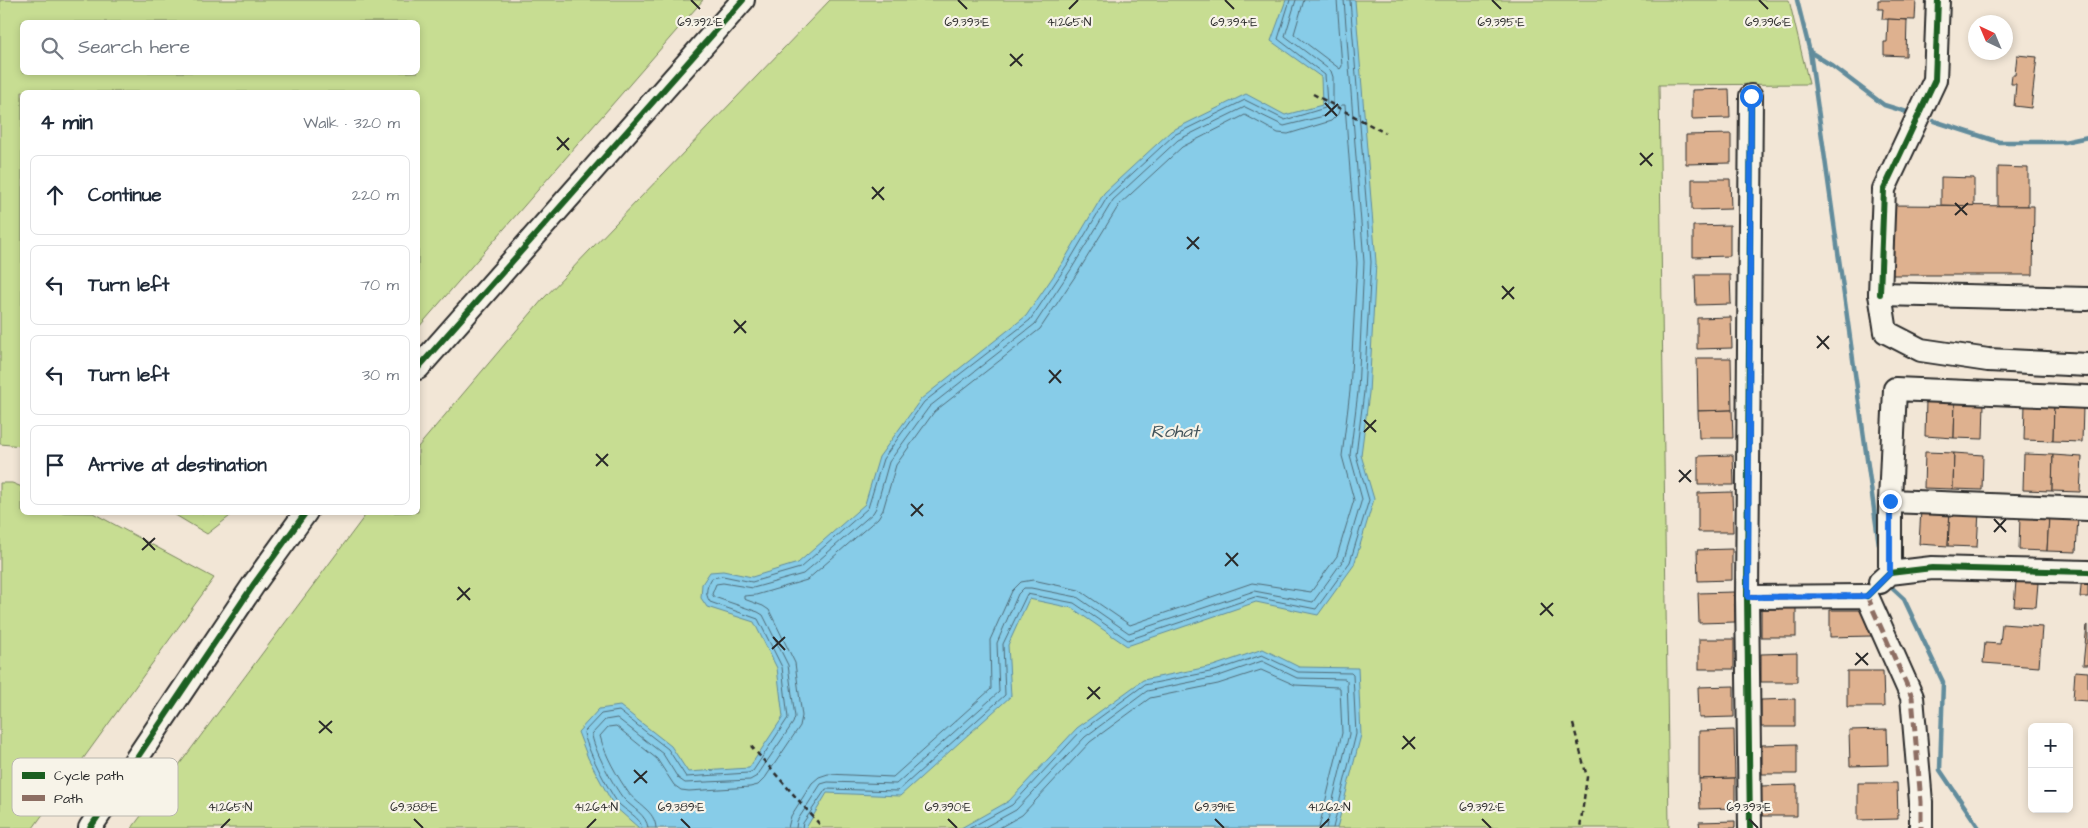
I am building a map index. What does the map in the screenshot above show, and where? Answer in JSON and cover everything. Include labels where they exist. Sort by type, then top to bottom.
[{"type":"street","points":[[420,366],[743,0]]},
{"type":"street","points":[[1938,0],[1935,80],[1884,189],[1880,294],[1886,332],[1921,350],[1988,360],[2088,365]]},
{"type":"street","points":[[1750,828],[1748,597],[1751,96]]},
{"type":"street","points":[[1880,294],[2088,299]]},
{"type":"street","points":[[1890,573],[1890,501],[1895,389],[2088,397]]},
{"type":"street","points":[[1890,501],[2088,509]]},
{"type":"street","points":[[137,758],[254,584],[304,515]]},
{"type":"street","points":[[1748,597],[1867,596],[1890,573],[1932,568],[2088,572]]},
{"type":"street","points":[[1867,596],[1912,697],[1921,802],[1921,828]]},
{"type":"street","points":[[90,828],[98,816]]},
{"type":"path","points":[[1312,94],[1385,133]]},
{"type":"path","points":[[1572,724],[1587,777],[1580,828]]},
{"type":"path","points":[[750,746],[822,827]]},
{"type":"green space","points":[[0,0],[703,0],[420,326],[420,90],[20,90],[20,446],[0,444]]},
{"type":"green space","points":[[830,0],[1789,0],[1809,84],[1659,85],[1669,828],[132,828],[141,816],[178,816],[178,766],[366,515],[420,515],[420,445],[543,299]]},
{"type":"green space","points":[[0,483],[12,483],[20,486],[20,515],[97,515],[214,578],[84,758],[12,758],[12,816],[42,816],[33,828],[0,828]]},
{"type":"green space","points":[[175,515],[231,515],[207,534]]},
{"type":"water","name":"Rohat","points":[[1286,0],[1355,0],[1376,262],[1369,393],[1361,455],[1374,499],[1354,565],[1318,615],[1256,602],[1127,646],[1072,608],[1029,599],[1008,645],[1011,696],[900,796],[827,793],[806,828],[639,828],[614,806],[588,758],[578,732],[599,709],[620,706],[671,746],[688,772],[749,768],[783,717],[777,668],[754,622],[707,607],[701,598],[702,584],[710,572],[723,571],[752,577],[798,563],[865,504],[879,457],[921,399],[1026,316],[1063,262],[1104,193],[1171,131],[1246,94],[1285,115],[1322,105],[1321,77],[1271,41]]},
{"type":"water","points":[[1263,649],[1299,667],[1358,668],[1361,735],[1337,828],[961,828],[1009,801],[1077,728],[1143,680],[1213,666]]},
{"type":"building","points":[[1878,0],[1916,0],[1915,20],[1882,19],[1883,9],[1878,9]]},
{"type":"building","points":[[1888,19],[1907,20],[1906,56],[1884,55],[1884,42],[1887,42]]},
{"type":"building","points":[[2017,55],[2037,57],[2031,108],[2014,106],[2016,84],[2011,84],[2012,75],[2015,75]]},
{"type":"building","points":[[1729,89],[1730,118],[1692,119],[1692,90]]},
{"type":"building","points":[[1731,134],[1731,163],[1686,164],[1686,135]]},
{"type":"building","points":[[1998,167],[2028,168],[2028,206],[1998,206]]},
{"type":"building","points":[[1941,177],[1974,178],[1974,206],[1941,205]]},
{"type":"building","points":[[1692,179],[1730,179],[1731,209],[1692,210]]},
{"type":"building","points":[[1889,205],[2034,206],[2033,275],[1888,275]]},
{"type":"building","points":[[1730,225],[1730,256],[1693,257],[1693,226]]},
{"type":"building","points":[[1695,275],[1730,275],[1731,304],[1696,305]]},
{"type":"building","points":[[1731,317],[1732,348],[1697,349],[1697,318]]},
{"type":"building","points":[[1697,358],[1731,358],[1732,410],[1698,411]]},
{"type":"building","points":[[1926,401],[1955,402],[1954,438],[1925,436]]},
{"type":"building","points":[[1955,402],[1984,403],[1983,439],[1954,438]]},
{"type":"building","points":[[2025,404],[2054,405],[2053,441],[2024,440]]},
{"type":"building","points":[[2054,405],[2083,407],[2082,442],[2053,441]]},
{"type":"building","points":[[1732,410],[1733,438],[1699,438],[1698,411]]},
{"type":"building","points":[[1925,452],[1954,453],[1953,489],[1924,488]]},
{"type":"building","points":[[1954,453],[1983,455],[1982,490],[1953,489]]},
{"type":"building","points":[[2024,454],[2053,455],[2052,491],[2023,490]]},
{"type":"building","points":[[1733,455],[1734,485],[1698,485],[1698,456]]},
{"type":"building","points":[[2053,455],[2082,457],[2080,492],[2052,491]]},
{"type":"building","points":[[1732,492],[1733,532],[1698,532],[1698,493]]},
{"type":"building","points":[[1921,509],[1950,510],[1948,546],[1919,544]]},
{"type":"building","points":[[1950,510],[1979,511],[1977,547],[1948,546]]},
{"type":"building","points":[[2020,514],[2049,516],[2047,551],[2019,550]]},
{"type":"building","points":[[2049,516],[2078,517],[2076,552],[2047,551]]},
{"type":"building","points":[[1732,549],[1732,580],[1698,581],[1697,550]]},
{"type":"building","points":[[2082,575],[2088,576],[2088,597],[2080,597]]},
{"type":"building","points":[[2016,581],[2038,583],[2036,607],[2014,606]]},
{"type":"building","points":[[1734,592],[1735,622],[1699,623],[1698,593]]},
{"type":"building","points":[[1761,607],[1796,607],[1796,637],[1761,637]]},
{"type":"building","points":[[1830,610],[1861,610],[1871,636],[1830,637]]},
{"type":"building","points":[[2002,624],[2042,627],[2039,667],[1983,663],[1985,643],[2000,644]]},
{"type":"building","points":[[2087,625],[2088,665],[2083,665]]},
{"type":"building","points":[[1699,639],[1734,639],[1734,669],[1699,669]]},
{"type":"building","points":[[1797,653],[1797,682],[1761,682],[1761,654]]},
{"type":"building","points":[[1847,671],[1883,671],[1884,707],[1847,707]]},
{"type":"building","points":[[2075,671],[2088,672],[2088,701],[2073,700]]},
{"type":"building","points":[[1734,686],[1734,717],[1699,718],[1698,687]]},
{"type":"building","points":[[1795,699],[1795,727],[1761,727],[1761,700]]},
{"type":"building","points":[[1887,729],[1888,765],[1850,766],[1849,730]]},
{"type":"building","points":[[1734,730],[1735,778],[1699,779],[1699,731]]},
{"type":"building","points":[[1797,744],[1797,774],[1762,774],[1762,745]]},
{"type":"building","points":[[1735,778],[1735,808],[1700,809],[1699,779]]},
{"type":"building","points":[[1858,783],[1897,783],[1898,819],[1858,820]]},
{"type":"building","points":[[1797,785],[1797,816],[1761,816],[1761,786]]},
{"type":"building","points":[[1735,821],[1735,828],[1700,828],[1699,822]]},
{"type":"waterway","points":[[1797,0],[1810,52],[1880,552]]},
{"type":"waterway","points":[[1810,52],[1831,65],[1884,105],[1907,112]]},
{"type":"waterway","points":[[1934,121],[1999,142],[2064,142],[2088,137]]},
{"type":"waterway","points":[[1891,587],[1904,599],[1943,682],[1940,770],[1979,828]]},
{"type":"marked path","points":[[1747,597],[1867,596],[1912,697],[1921,802],[1921,828]]},
{"type":"cycle path","points":[[420,366],[743,0]]},
{"type":"cycle path","points":[[1880,294],[1884,189],[1935,80],[1938,0]]},
{"type":"cycle path","points":[[1750,828],[1747,597],[1751,96]]},
{"type":"cycle path","points":[[137,758],[254,584],[304,515]]},
{"type":"cycle path","points":[[1867,596],[1890,573],[1932,568],[2088,572]]},
{"type":"cycle path","points":[[90,828],[98,816]]},
{"type":"route","points":[[1751,96],[1748,597],[1867,596],[1890,573],[1890,501]]}]
